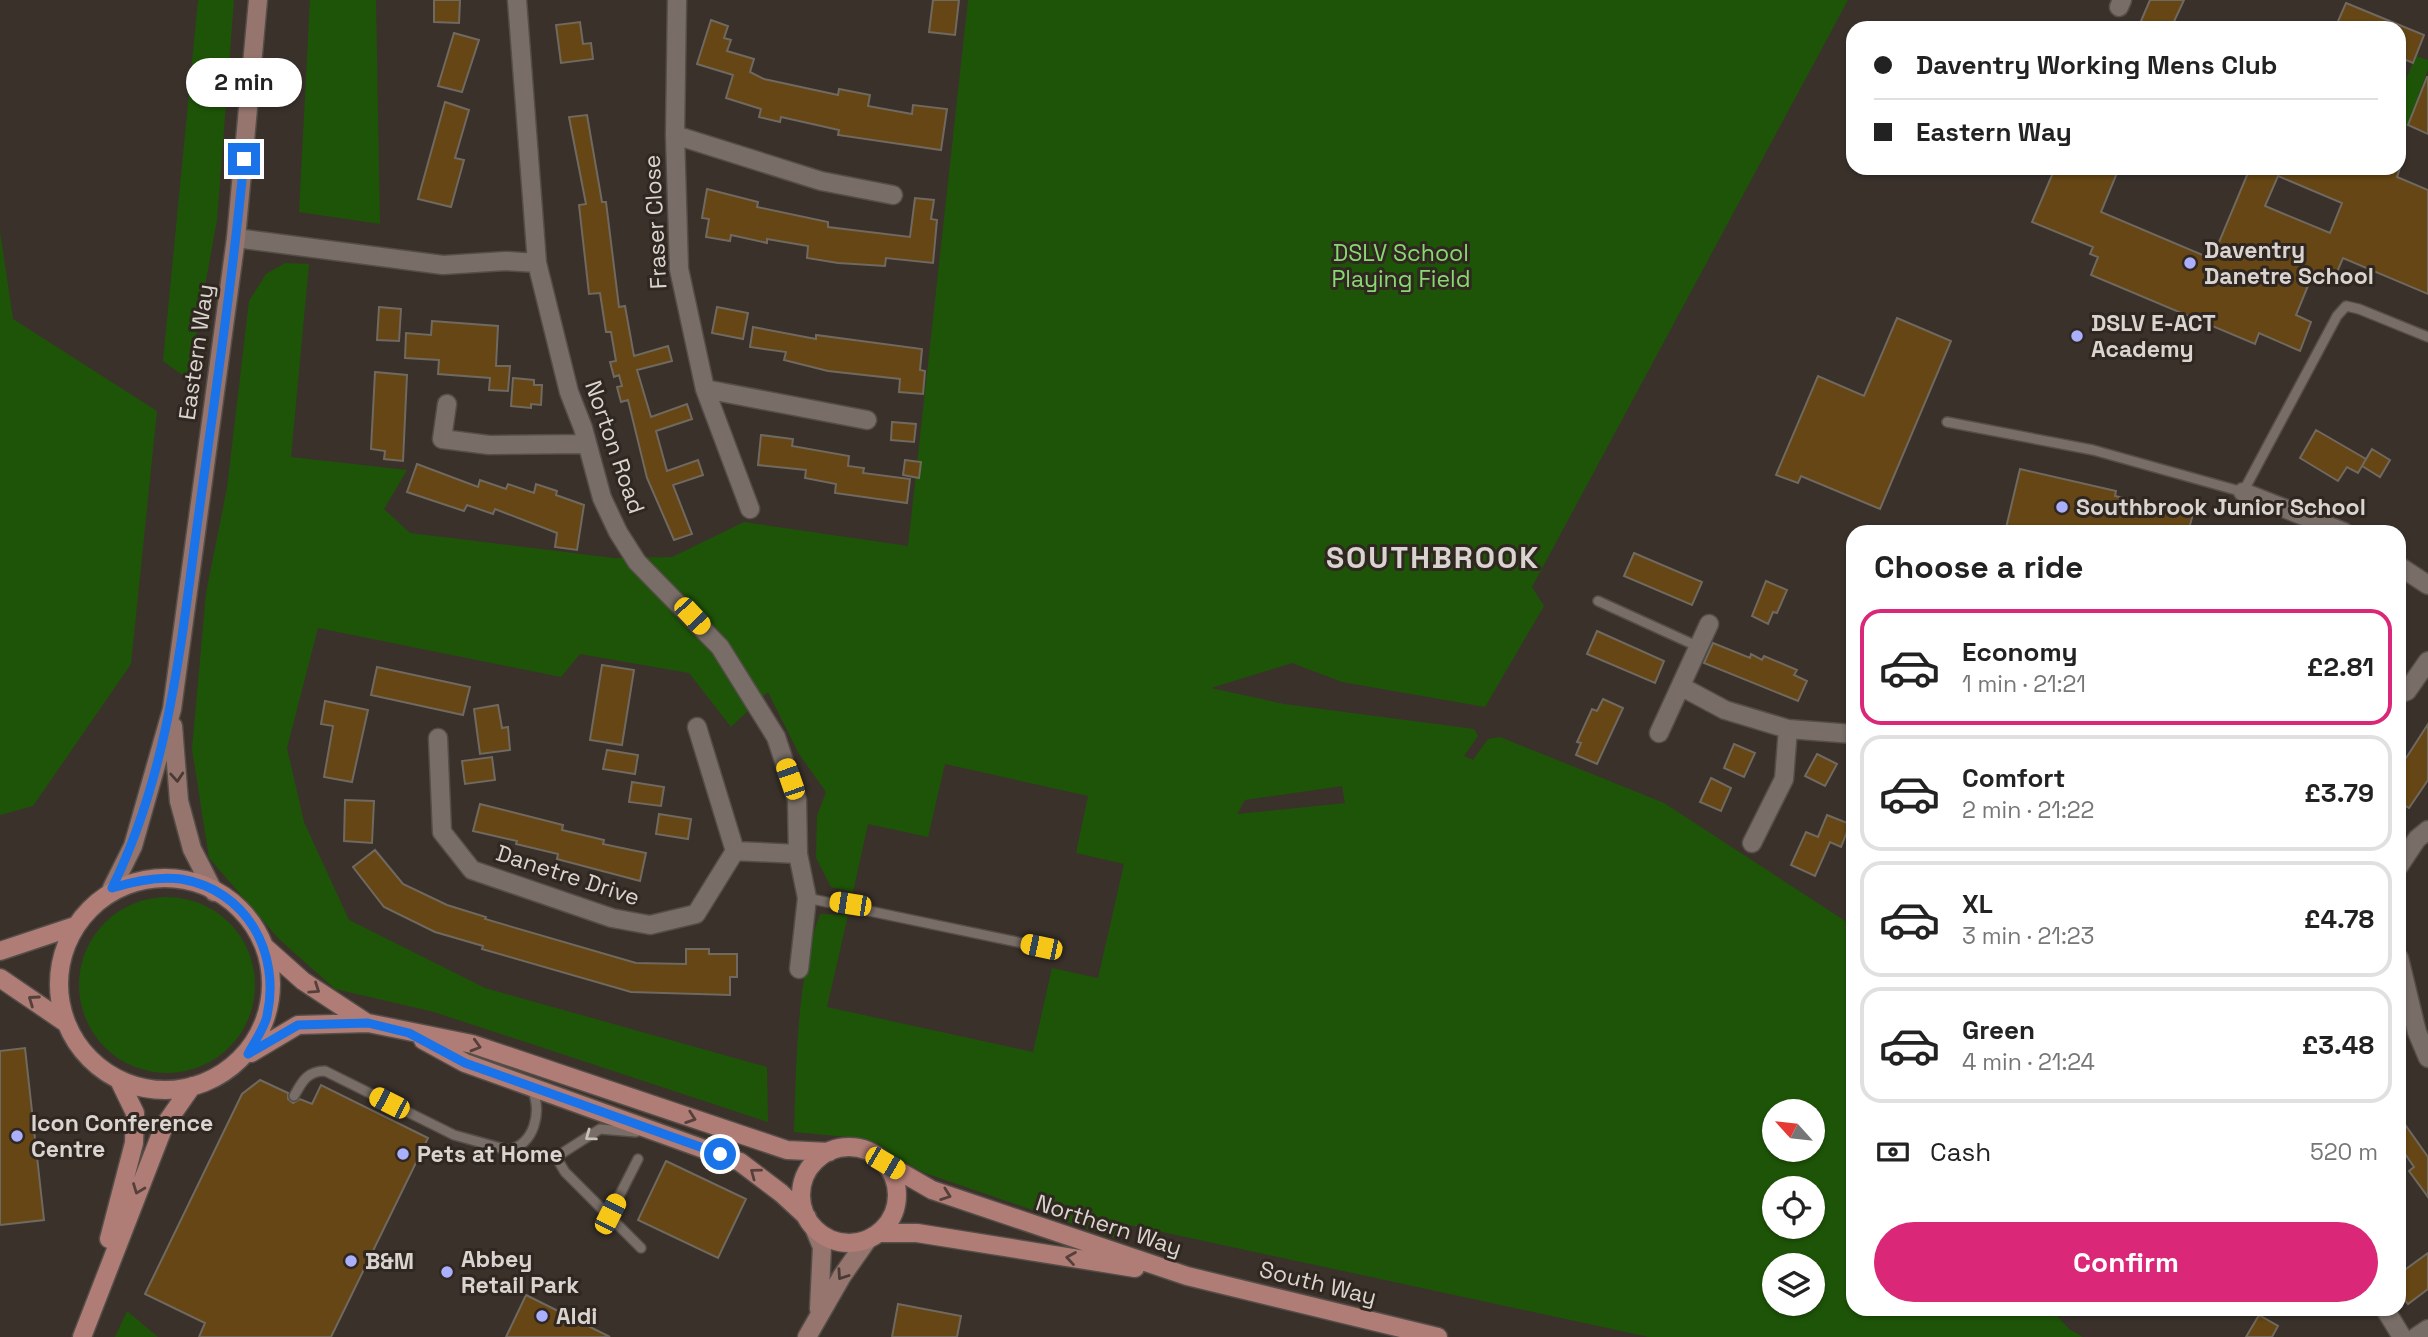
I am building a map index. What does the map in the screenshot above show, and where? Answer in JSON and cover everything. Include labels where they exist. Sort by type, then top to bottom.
[{"type":"main road","name":"Eastern Way","points":[[112,888],[133,846],[172,709],[236,239],[258,0]]},
{"type":"main road","name":"Eastern Way","points":[[172,709],[179,801],[192,849],[214,892]]},
{"type":"main road","points":[[66,1023],[59,971],[75,926],[90,906],[112,888],[136,881],[182,879],[214,892],[241,909],[266,948],[303,981],[368,1023]]},
{"type":"main road","points":[[0,951],[75,926]]},
{"type":"main road","points":[[248,1054],[267,1019],[271,990],[266,948]]},
{"type":"main road","points":[[0,978],[66,1023],[90,1055],[119,1080],[135,1113],[134,1143],[120,1190],[97,1294]]},
{"type":"main road","points":[[119,1080],[152,1087],[192,1086],[233,1068],[248,1054],[298,1025],[368,1023],[472,1044],[787,1150],[829,1152],[850,1147],[862,1149],[885,1163],[897,1190],[896,1207],[889,1222],[873,1236],[819,1313],[807,1337]]},
{"type":"main road","points":[[409,1033],[465,1063],[740,1162],[781,1193],[811,1222],[836,1241],[854,1243],[873,1236]]},
{"type":"main road","points":[[85,1329],[164,1126],[192,1086]]},
{"type":"main road","points":[[819,1313],[821,1247],[802,1189],[806,1174],[816,1161],[829,1152]]},
{"type":"main road","name":"Northern Way","points":[[885,1163],[932,1190],[1187,1276]]},
{"type":"main road","name":"Northern Way","points":[[873,1236],[917,1233],[1187,1276]]},
{"type":"main road","name":"South Way","points":[[1187,1276],[1437,1337]]},
{"type":"street","name":"Norton Road","points":[[517,0],[537,263],[551,331],[602,498],[637,562],[720,647],[776,737],[797,800],[798,854],[807,898],[799,969]]},
{"type":"street","name":"Fraser Close","points":[[677,0],[675,135],[679,269],[705,389],[750,509]]},
{"type":"street","name":"Fraser Close","points":[[675,135],[821,181],[893,195]]},
{"type":"street","points":[[236,239],[443,265],[506,261],[537,263]]},
{"type":"street","points":[[705,389],[867,420]]},
{"type":"street","points":[[447,404],[442,439],[489,445],[586,444]]},
{"type":"street","points":[[2243,492],[2326,525]]},
{"type":"street","points":[[2406,571],[2428,585]]},
{"type":"street","points":[[1659,733],[1709,624]]},
{"type":"street","points":[[2406,691],[2428,661]]},
{"type":"street","points":[[1682,687],[1726,710],[1787,729],[1846,733]]},
{"type":"street","points":[[696,727],[735,851],[798,854]]},
{"type":"street","points":[[1752,842],[1784,779],[1787,729]]},
{"type":"street","name":"Danetre Drive","points":[[438,738],[442,832],[472,870],[612,918],[650,925],[696,914],[735,851]]},
{"type":"street","points":[[2406,856],[2417,839],[2428,831]]},
{"type":"street","points":[[2406,987],[2417,1032],[2428,1058]]},
{"type":"street","points":[[2389,1316],[2402,1337]]},
{"type":"street","points":[[2416,1337],[2428,1329]]},
{"type":"lane","points":[[1947,422],[2093,450],[2243,492],[2337,316],[2346,306],[2360,309],[2428,337]]},
{"type":"lane","points":[[1598,601],[1699,647]]},
{"type":"lane","points":[[807,898],[1041,947]]},
{"type":"lane","points":[[294,1096],[303,1080],[314,1071],[325,1071],[454,1135],[533,1157],[556,1157],[600,1129],[679,1139]]},
{"type":"lane","points":[[507,1151],[520,1148],[529,1139],[538,1102],[531,1087]]},
{"type":"lane","points":[[556,1157],[565,1172],[610,1214],[641,1248]]},
{"type":"lane","points":[[610,1214],[638,1159]]},
{"type":"green space","points":[[198,0],[234,0],[217,220],[188,379],[163,361]]},
{"type":"green space","points":[[310,0],[376,0],[380,224],[299,212]]},
{"type":"green space","name":"DSLV School Playing Field","points":[[968,0],[1848,0],[1532,587],[1544,606],[1485,707],[1342,682],[1292,663],[1211,688],[1284,704],[1474,729],[1478,736],[1464,756],[1473,760],[1488,739],[1500,737],[1664,803],[1846,921],[1846,1316],[2057,1316],[2069,1329],[2083,1337],[1649,1337],[1130,1225],[1114,1238],[925,1173],[859,1138],[794,1132],[802,992],[812,938],[820,914],[848,915],[827,1007],[1033,1052],[1052,968],[1098,978],[1124,864],[1076,853],[1088,796],[945,764],[928,837],[868,824],[853,892],[831,887],[816,858],[817,816],[826,792],[799,754],[768,692],[731,727],[689,673],[580,654],[561,677],[318,628],[287,748],[304,822],[349,920],[485,988],[767,1067],[768,1122],[434,1012],[335,989],[279,939],[209,858],[192,749],[206,593],[227,488],[249,301],[266,274],[285,263],[309,264],[291,457],[407,470],[384,509],[410,533],[614,558],[672,557],[744,522],[908,546]],"holes":[[[1342,786],[1345,803],[1237,814],[1245,800]]]},
{"type":"green space","points":[[2416,56],[2428,60],[2428,70],[2406,129],[2406,77]]},
{"type":"green space","points":[[0,231],[13,319],[157,411],[131,664],[33,806],[0,815]]},
{"type":"green space","points":[[167,897],[201,904],[229,923],[248,951],[255,985],[248,1019],[229,1047],[201,1066],[167,1073],[133,1066],[105,1047],[86,1019],[79,985],[86,951],[105,923],[133,904]]},
{"type":"green space","points":[[127,1311],[158,1337],[115,1337]]},
{"type":"building","points":[[434,0],[460,0],[459,23],[434,22]]},
{"type":"building","points":[[933,0],[959,0],[955,35],[929,32]]},
{"type":"building","points":[[2150,0],[2184,0],[2174,21],[2141,21]]},
{"type":"building","points":[[2346,3],[2390,21],[2338,21]]},
{"type":"building","points":[[711,20],[728,26],[724,38],[731,40],[727,51],[754,59],[750,72],[764,79],[838,95],[839,89],[870,95],[868,106],[912,114],[913,105],[947,109],[941,150],[838,135],[839,130],[781,117],[780,122],[759,117],[761,109],[726,98],[733,75],[697,64]]},
{"type":"building","points":[[580,22],[583,44],[591,43],[593,59],[561,63],[556,25]]},
{"type":"building","points":[[2406,28],[2424,35],[2413,63],[2406,60]]},
{"type":"building","points":[[454,33],[479,40],[462,92],[438,86]]},
{"type":"building","points":[[2428,77],[2428,134],[2408,125]]},
{"type":"building","points":[[445,102],[469,110],[455,158],[464,160],[451,207],[418,199]]},
{"type":"building","points":[[587,115],[602,202],[606,202],[619,307],[625,306],[634,356],[668,346],[672,361],[637,370],[651,417],[687,404],[692,419],[656,431],[667,471],[698,460],[703,475],[673,485],[692,534],[674,540],[647,478],[628,400],[621,402],[617,387],[622,386],[619,375],[614,377],[610,362],[616,361],[611,332],[606,332],[600,293],[589,294],[579,205],[586,204],[569,117]]},
{"type":"building","name":"Daventry Danetre School","points":[[2052,175],[2116,175],[2101,212],[2212,259],[2247,175],[2398,175],[2428,190],[2428,294],[2343,258],[2334,279],[2314,271],[2296,315],[2311,322],[2300,351],[2259,333],[2255,344],[2091,275],[2098,257],[2090,254],[2093,247],[2032,222]],"holes":[[[2278,176],[2342,203],[2330,233],[2265,206]]]},
{"type":"building","points":[[707,189],[758,202],[757,207],[828,222],[828,227],[910,237],[915,198],[934,200],[931,219],[937,220],[933,263],[886,258],[885,266],[838,263],[807,258],[808,246],[767,239],[767,243],[731,235],[730,241],[706,237],[709,219],[702,218]]},
{"type":"building","points":[[379,307],[401,309],[399,341],[377,340]]},
{"type":"building","points":[[717,307],[748,313],[743,339],[712,333]]},
{"type":"building","points":[[1897,318],[1951,341],[1880,509],[1801,476],[1798,483],[1776,475],[1818,376],[1864,396]]},
{"type":"building","points":[[432,321],[498,326],[496,366],[510,366],[508,391],[489,390],[490,378],[438,374],[439,360],[405,358],[406,333],[431,335]]},
{"type":"building","points":[[753,327],[816,339],[816,335],[922,349],[920,370],[925,371],[923,394],[899,392],[900,379],[828,371],[784,360],[786,352],[750,347]]},
{"type":"building","points":[[375,372],[407,375],[403,461],[384,459],[385,451],[371,449]]},
{"type":"building","points":[[513,378],[534,380],[534,385],[542,385],[541,405],[531,404],[531,408],[511,406]]},
{"type":"building","points":[[892,422],[916,424],[914,442],[891,440]]},
{"type":"building","points":[[2316,430],[2366,459],[2358,473],[2347,467],[2338,481],[2300,458]]},
{"type":"building","points":[[761,435],[793,439],[792,446],[849,456],[848,466],[864,468],[863,473],[910,479],[907,503],[835,493],[836,484],[805,478],[806,470],[758,465]]},
{"type":"building","points":[[2372,449],[2390,460],[2380,477],[2362,466]]},
{"type":"building","points":[[905,460],[921,462],[919,478],[903,475]]},
{"type":"building","points":[[417,464],[478,487],[480,480],[506,489],[508,484],[534,493],[536,484],[584,505],[577,550],[555,547],[557,533],[495,509],[493,514],[467,505],[464,511],[407,492]]},
{"type":"building","name":"Southbrook Junior School","points":[[2020,469],[2116,491],[2115,496],[2193,514],[2190,525],[2007,525]]},
{"type":"building","points":[[1634,553],[1702,582],[1692,605],[1624,576]]},
{"type":"building","points":[[1766,581],[1787,590],[1777,613],[1773,612],[1768,624],[1752,616]]},
{"type":"building","points":[[1597,631],[1664,661],[1655,683],[1587,654]]},
{"type":"building","points":[[1713,643],[1750,658],[1751,654],[1762,660],[1764,656],[1797,670],[1794,675],[1807,681],[1798,701],[1704,663]]},
{"type":"building","points":[[602,665],[634,670],[622,745],[590,740]]},
{"type":"building","points":[[377,667],[470,687],[463,715],[371,695]]},
{"type":"building","points":[[1603,699],[1623,708],[1597,764],[1576,755],[1581,743],[1577,742],[1592,709],[1597,711]]},
{"type":"building","points":[[325,701],[368,710],[352,782],[324,777],[333,726],[321,724]]},
{"type":"building","points":[[498,705],[502,728],[508,727],[510,750],[480,754],[474,709]]},
{"type":"building","points":[[2428,724],[2428,780],[2409,808],[2406,806],[2406,758]]},
{"type":"building","points":[[1734,744],[1755,753],[1744,777],[1724,768]]},
{"type":"building","points":[[607,750],[638,755],[635,774],[603,769]]},
{"type":"building","points":[[1817,754],[1837,764],[1825,786],[1805,776]]},
{"type":"building","points":[[492,757],[495,780],[465,784],[462,761]]},
{"type":"building","points":[[1711,778],[1731,788],[1721,811],[1700,802]]},
{"type":"building","points":[[632,782],[664,787],[661,806],[629,802]]},
{"type":"building","points":[[345,800],[374,801],[372,843],[344,841]]},
{"type":"building","points":[[480,804],[563,825],[562,830],[604,840],[603,844],[646,853],[640,881],[557,859],[558,854],[516,844],[517,841],[473,831]]},
{"type":"building","points":[[659,814],[691,819],[688,839],[656,834]]},
{"type":"building","points":[[1827,815],[1846,822],[1846,834],[1841,847],[1830,842],[1815,876],[1791,865],[1806,832],[1818,837]]},
{"type":"building","points":[[375,850],[403,884],[447,905],[486,917],[485,919],[636,963],[686,964],[686,949],[709,949],[709,954],[737,954],[737,977],[730,977],[730,995],[631,992],[482,949],[483,946],[435,932],[384,907],[353,867]]},
{"type":"building","name":"Icon Conference Centre","points":[[25,1048],[44,1220],[0,1225],[0,1051]]},
{"type":"building","points":[[260,1080],[288,1093],[288,1099],[293,1103],[300,1099],[312,1104],[321,1085],[428,1138],[331,1337],[199,1337],[205,1323],[145,1294],[242,1094]]},
{"type":"building","points":[[2406,1126],[2428,1157],[2428,1197],[2409,1171],[2414,1167],[2406,1155]]},
{"type":"building","points":[[666,1161],[746,1199],[718,1258],[638,1220]]},
{"type":"building","points":[[2428,1253],[2428,1289],[2408,1304],[2406,1301],[2406,1269]]},
{"type":"building","name":"Aldi","points":[[526,1295],[610,1337],[506,1337]]},
{"type":"building","points":[[898,1304],[961,1316],[957,1337],[892,1337]]},
{"type":"building","points":[[2258,1316],[2278,1326],[2272,1337],[2246,1337]]},
{"type":"place","name":"Daventry Danetre School","points":[[2190,263]]},
{"type":"place","name":"DSLV E-ACT Academy","points":[[2077,336]]},
{"type":"place","name":"Southbrook Junior School","points":[[2062,507]]},
{"type":"place","name":"Icon Conference Centre","points":[[17,1136]]},
{"type":"place","name":"Pets at Home","points":[[403,1154]]},
{"type":"place","name":"B&M","points":[[351,1261]]},
{"type":"place","name":"Abbey Retail Park","points":[[447,1272]]},
{"type":"place","name":"Aldi","points":[[542,1316]]},
{"type":"district","name":"SOUTHBROOK","points":[[1433,558]]},
{"type":"route","points":[[244,159],[236,239],[172,709],[162,753],[133,846],[112,888],[136,881],[182,879],[214,892],[241,909],[266,948],[271,990],[267,1019],[248,1054],[283,1031],[298,1025],[368,1023],[409,1033],[465,1063],[720,1154]]}]
